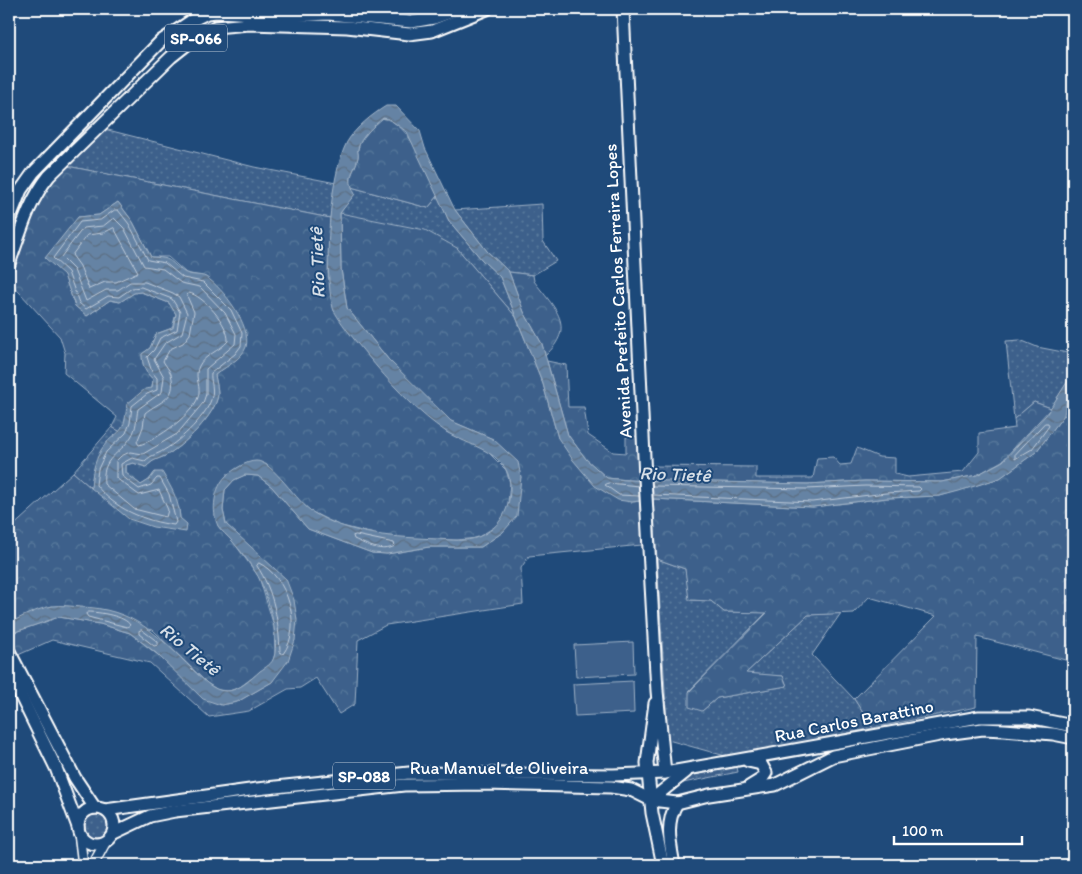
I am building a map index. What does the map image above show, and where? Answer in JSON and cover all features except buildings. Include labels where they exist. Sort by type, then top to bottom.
[{"type":"main road","name":"SP-066","points":[[9,220],[21,190],[44,161],[161,41],[207,13],[288,16],[328,14],[410,22],[434,18],[459,9]]},
{"type":"main road","name":"SP-066","points":[[9,264],[29,208],[37,192],[49,176],[171,57],[200,34],[215,27],[249,24],[347,27],[409,34],[432,31],[487,9]]},
{"type":"main road","name":"Avenida Prefeito Carlos Ferreira Lopes","points":[[623,9],[646,509],[664,773]]},
{"type":"main road","points":[[9,652],[14,676],[56,768],[82,838],[93,844],[105,843]]},
{"type":"main road","points":[[14,676],[75,778],[100,809],[114,822],[114,833]]},
{"type":"main road","name":"Avenida Prefeito Carlos Ferreira Lopes","points":[[657,691],[645,774],[663,865]]},
{"type":"main road","name":"Rua Carlos Barattino","points":[[645,774],[688,770],[965,718],[1029,717],[1073,726]]},
{"type":"main road","name":"Rua Carlos Barattino","points":[[677,803],[776,785],[833,756],[945,734],[983,729],[1053,734],[1073,738]]},
{"type":"main road","points":[[743,790],[762,779],[766,773],[761,764],[744,760]]},
{"type":"main road","points":[[651,800],[688,770]]},
{"type":"main road","name":"Rua Manuel de Oliveira","points":[[100,809],[257,789],[410,773],[645,774]]},
{"type":"main road","name":"Rua Manuel de Oliveira","points":[[114,833],[150,816],[169,812],[356,789],[404,785],[486,784],[610,787],[631,790],[651,800],[677,803]]},
{"type":"main road","points":[[674,865],[668,830],[671,813],[677,803]]},
{"type":"main road","points":[[79,830],[81,816],[100,809]]},
{"type":"main road","name":"SP-088","points":[[105,843],[114,833]]},
{"type":"street","points":[[79,830],[83,865]]},
{"type":"street","points":[[93,865],[105,843]]},
{"type":"green space","points":[[382,118],[392,122],[401,129],[410,138],[417,150],[438,196],[428,208],[351,187],[351,178],[357,161],[359,145],[368,132]]},
{"type":"green space","points":[[104,129],[254,167],[336,183],[330,218],[67,166]]},
{"type":"green space","points":[[67,166],[330,218],[328,273],[334,311],[446,432],[486,450],[506,470],[510,483],[507,513],[496,526],[477,538],[457,540],[390,538],[338,525],[312,512],[296,498],[266,464],[227,474],[218,526],[234,543],[259,577],[274,626],[275,654],[272,663],[240,687],[229,691],[218,690],[207,683],[153,630],[52,606],[9,623],[9,530],[73,472],[91,488],[180,518],[179,508],[155,472],[149,480],[141,485],[126,473],[126,465],[133,463],[146,467],[153,461],[172,452],[189,438],[212,411],[216,402],[218,392],[215,375],[238,358],[205,277],[186,273],[168,257],[151,257],[133,222],[118,202],[99,215],[78,217],[64,275],[75,306],[87,316],[110,300],[120,302],[134,293],[141,292],[169,303],[176,314],[172,328],[156,334],[150,348],[142,354],[144,368],[153,379],[152,388],[127,404],[126,422],[121,432],[112,427],[117,417],[64,373],[65,353],[60,337],[10,282],[31,220],[45,193]]},
{"type":"green space","points":[[351,187],[428,208],[438,196],[449,221],[482,260],[500,277],[516,317],[457,248],[340,213],[354,194]]},
{"type":"green space","points":[[542,204],[543,241],[556,261],[533,275],[509,272],[487,251],[455,210]]},
{"type":"green space","points":[[340,213],[425,230],[457,248],[516,317],[543,384],[558,438],[632,502],[641,501],[642,545],[529,556],[521,568],[523,604],[386,625],[358,640],[355,704],[339,714],[316,678],[300,688],[288,689],[249,711],[209,717],[150,663],[52,640],[9,659],[9,634],[59,617],[100,624],[130,633],[221,705],[237,702],[272,682],[295,640],[238,536],[226,524],[223,510],[225,490],[234,480],[245,475],[258,476],[272,487],[308,529],[372,553],[387,554],[429,547],[481,547],[503,532],[521,477],[493,439],[451,421],[415,388],[388,359],[347,308],[341,269]]},
{"type":"green space","points":[[509,272],[533,275],[534,281],[549,300],[559,318],[561,326],[560,336],[545,356],[542,344],[524,312]]},
{"type":"green space","points":[[1020,340],[1037,347],[1073,354],[1073,373],[1051,408],[1034,402],[1014,419],[1006,341]]},
{"type":"green space","points":[[547,361],[566,365],[568,407],[584,407],[588,435],[613,452],[626,453],[626,437],[637,436],[640,481],[607,478],[586,459],[568,435]]},
{"type":"green space","points":[[1034,402],[1051,408],[1002,461],[977,475],[942,482],[865,481],[807,484],[653,481],[651,466],[756,467],[756,478],[813,478],[817,458],[833,457],[840,465],[851,464],[857,448],[879,457],[895,458],[895,474],[908,477],[963,472],[979,452],[979,433],[1015,428],[1014,419]]},
{"type":"green space","points":[[1064,415],[1073,418],[1073,662],[977,637],[976,707],[873,728],[854,699],[936,616],[869,597],[854,613],[808,615],[746,673],[783,676],[787,686],[717,698],[702,711],[689,707],[689,692],[767,613],[724,612],[711,601],[689,600],[685,569],[657,559],[653,499],[813,507],[887,498],[940,496],[1000,478],[1036,452]]},
{"type":"green space","points":[[112,427],[121,432],[99,456],[91,488],[73,472]]},
{"type":"green space","points":[[657,559],[685,569],[690,600],[711,601],[724,612],[767,612],[689,691],[702,711],[717,698],[787,686],[783,676],[745,674],[808,615],[841,613],[812,655],[854,699],[873,728],[729,757],[668,740]]},
{"type":"green space","points":[[633,642],[634,674],[576,677],[574,645]]},
{"type":"green space","points":[[633,681],[634,713],[575,716],[573,684]]},
{"type":"green space","points":[[737,767],[738,772],[683,783],[693,775]]},
{"type":"green space","points":[[96,813],[105,816],[108,825],[105,834],[96,837],[87,834],[84,825],[87,816]]},
{"type":"water","points":[[386,106],[396,106],[420,131],[425,148],[455,210],[487,251],[509,272],[524,312],[542,344],[568,435],[586,459],[607,478],[807,484],[865,481],[942,482],[977,475],[1003,461],[1046,415],[1073,373],[1073,393],[1066,403],[1064,415],[1036,452],[1000,478],[940,496],[887,498],[813,507],[653,499],[632,502],[618,500],[595,486],[573,460],[558,438],[543,384],[500,277],[482,260],[449,221],[407,132],[389,119],[383,118],[361,140],[357,162],[351,178],[355,194],[340,213],[341,269],[347,308],[388,359],[451,421],[493,439],[518,462],[521,477],[517,516],[503,532],[481,547],[429,547],[387,554],[372,553],[308,529],[272,487],[258,476],[245,475],[234,480],[225,490],[223,510],[226,524],[286,579],[294,600],[297,620],[295,640],[288,661],[272,682],[237,702],[221,705],[203,699],[156,653],[130,633],[100,624],[59,617],[9,634],[9,623],[30,613],[53,606],[70,606],[115,612],[130,618],[156,635],[216,689],[226,691],[236,689],[244,684],[273,659],[275,649],[274,627],[268,602],[260,581],[242,553],[218,526],[214,507],[216,493],[226,476],[240,466],[252,461],[269,467],[300,501],[314,513],[329,521],[359,531],[390,536],[453,540],[473,539],[493,528],[503,516],[509,501],[510,484],[508,473],[502,464],[485,451],[445,431],[418,409],[372,362],[346,329],[333,308],[328,271],[329,223],[341,157],[347,142],[359,127]]},
{"type":"water","points":[[118,202],[133,222],[151,257],[167,259],[186,273],[206,277],[213,282],[235,308],[247,338],[246,347],[241,355],[215,375],[218,392],[216,402],[212,411],[198,429],[172,452],[153,461],[146,467],[133,463],[126,465],[126,473],[141,485],[149,480],[155,472],[162,472],[176,499],[180,518],[187,524],[186,532],[153,527],[129,519],[91,488],[94,469],[101,450],[124,424],[127,404],[145,389],[152,388],[153,379],[144,368],[142,354],[150,348],[156,334],[173,328],[176,314],[169,303],[141,292],[134,293],[120,302],[110,300],[87,316],[75,306],[64,275],[45,258],[78,217],[99,215]]},
{"type":"water label","name":"Rio Tietê","points":[[317,263]]},
{"type":"water label","name":"Rio Tietê","points":[[675,474]]},
{"type":"water label","name":"Rio Tietê","points":[[190,649]]}]
